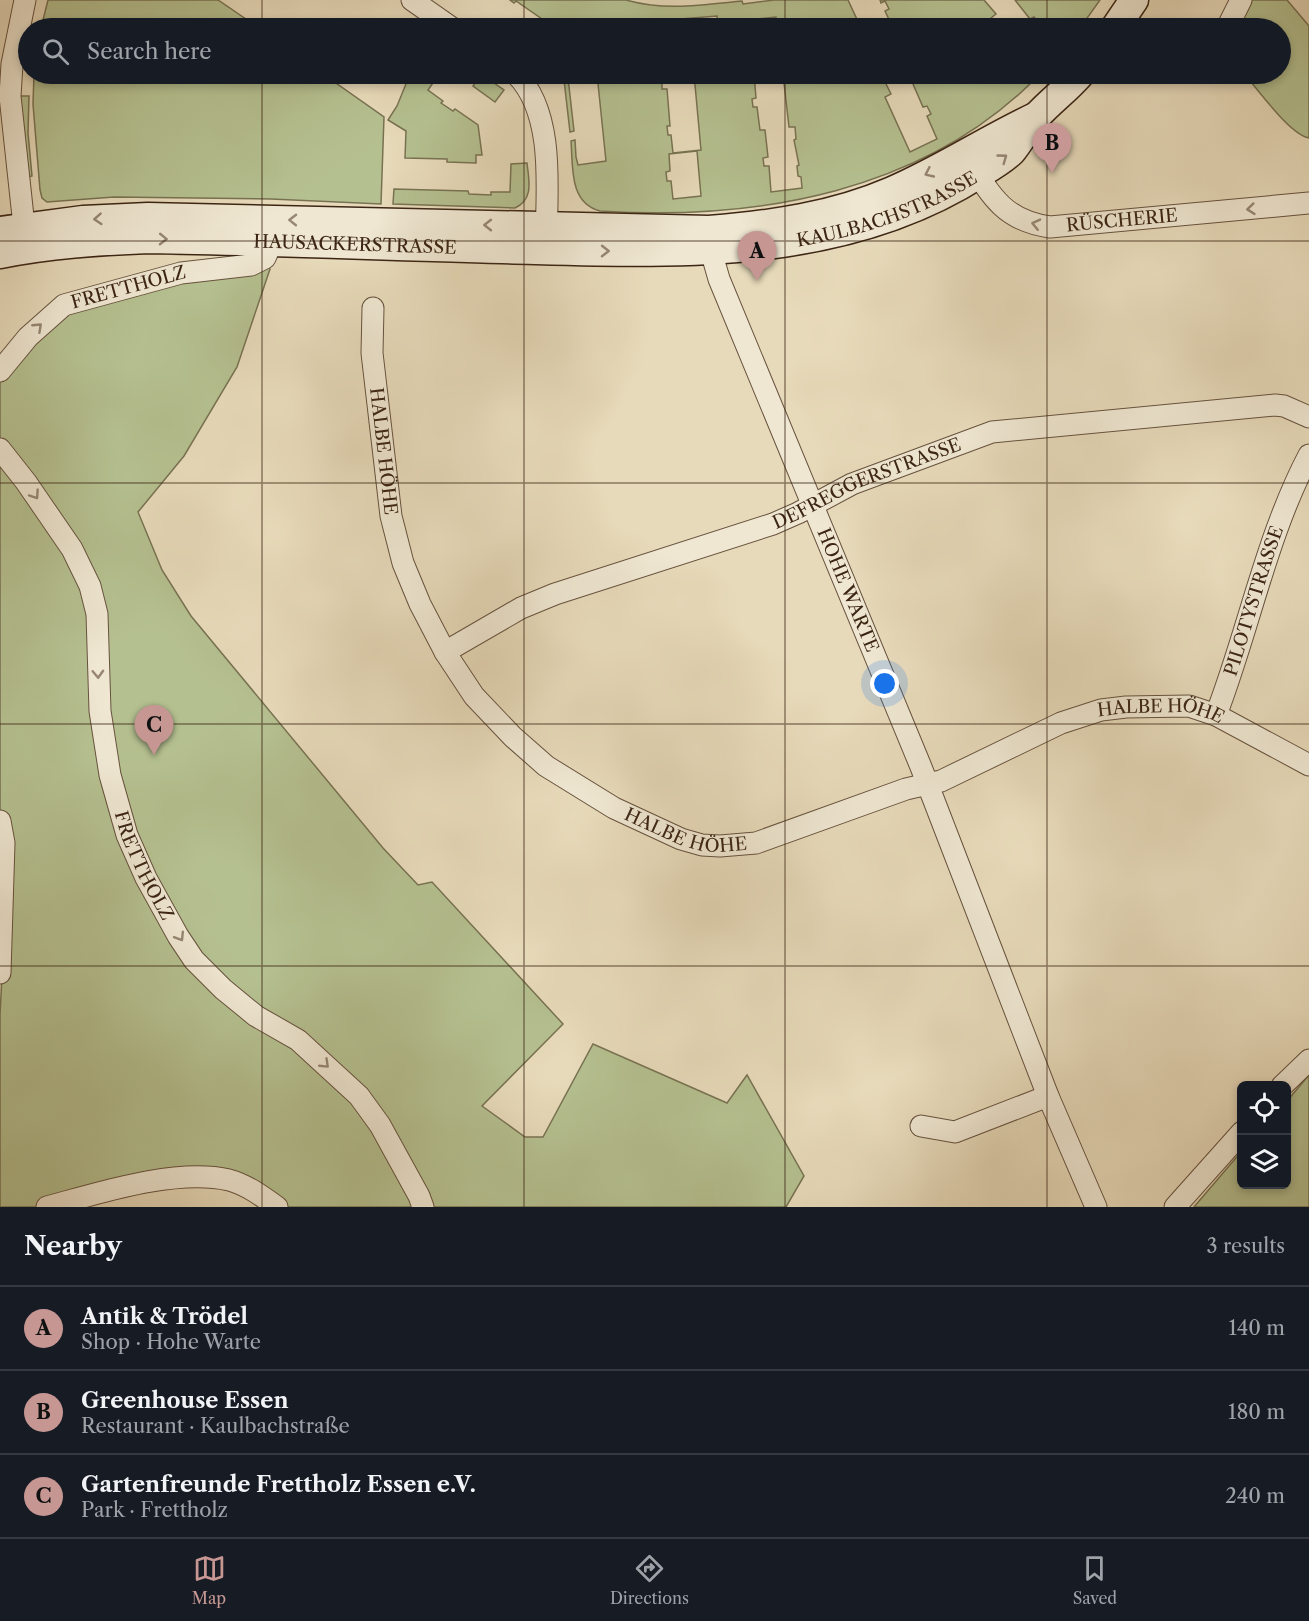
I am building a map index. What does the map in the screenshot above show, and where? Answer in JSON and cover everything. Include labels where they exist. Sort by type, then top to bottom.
[{"type":"main road","points":[[1122,18],[1134,0]]},
{"type":"main road","name":"KAULBACHSTRASSE","points":[[710,241],[776,223],[837,211],[1011,153],[1036,116],[1070,84]]},
{"type":"main road","name":"HAUSACKERSTRASSE","points":[[12,229],[83,220],[139,217],[546,238]]},
{"type":"main road","name":"HAUSACKERSTRASSE","points":[[0,254],[26,248],[149,239],[272,242],[546,238],[710,241]]},
{"type":"street","points":[[21,18],[25,0]]},
{"type":"street","points":[[412,0],[433,7]]},
{"type":"street","points":[[1232,18],[1241,0]]},
{"type":"street","points":[[12,229],[10,96],[12,64],[18,34]]},
{"type":"street","points":[[522,84],[532,99],[543,125],[547,174],[546,238]]},
{"type":"street","name":"RÜSCHERIE","points":[[972,165],[1000,205],[1015,217],[1031,225],[1050,227],[1309,203]]},
{"type":"street","name":"HOHE WARTE","points":[[710,241],[719,279],[927,784],[1048,1096],[1096,1207]]},
{"type":"street","name":"FRETTHOLZ","points":[[0,371],[28,337],[64,305],[181,273],[251,265],[265,258],[272,242]]},
{"type":"street","name":"HALBE HÖHE","points":[[373,308],[372,353],[391,516],[403,563],[420,604],[445,652],[474,696],[513,737],[546,766],[614,808],[681,839],[720,846],[756,843],[906,789],[941,781],[1061,723],[1101,710],[1146,706],[1189,706],[1216,715],[1309,765]]},
{"type":"street","name":"DEFREGGERSTRASSE","points":[[445,652],[520,608],[547,597],[773,524],[852,484],[992,432],[1275,405],[1284,406],[1309,417]]},
{"type":"street","name":"FRETTHOLZ","points":[[0,449],[26,482],[72,549],[90,586],[97,614],[100,711],[110,775],[127,835],[146,878],[178,936],[194,960],[223,988],[256,1016],[298,1040],[359,1096],[380,1125],[423,1207]]},
{"type":"street","name":"PILOTYSTRASSE","points":[[1216,715],[1269,552],[1293,486],[1309,455]]},
{"type":"street","points":[[0,821],[4,843],[0,973]]},
{"type":"street","points":[[1287,1081],[1309,1060]]},
{"type":"street","points":[[921,1126],[955,1132],[1048,1096]]},
{"type":"street","points":[[1175,1207],[1239,1135]]},
{"type":"street","points":[[47,1207],[156,1181],[200,1178],[229,1180],[257,1192],[277,1207]]},
{"type":"green space","points":[[48,0],[218,0],[244,18],[44,18]]},
{"type":"green space","points":[[510,0],[626,0],[669,6],[742,1],[743,4],[774,0],[848,0],[856,18],[717,18],[717,16],[540,18],[516,1],[514,3]]},
{"type":"green space","points":[[880,0],[984,0],[996,14],[991,18],[888,18],[885,11],[889,9],[885,1],[881,3]]},
{"type":"green space","points":[[1015,0],[1100,0],[1087,18],[1029,18]]},
{"type":"green space","points":[[1244,0],[1287,0],[1309,26],[1309,138],[1293,129],[1253,84],[1291,84],[1291,18],[1235,18]]},
{"type":"green space","points":[[34,84],[337,84],[384,117],[381,204],[271,199],[114,197],[47,202],[42,198],[40,190],[33,104]]},
{"type":"green space","points":[[406,84],[432,84],[428,90],[443,101],[441,103],[453,111],[455,109],[478,125],[482,155],[476,155],[476,163],[447,162],[447,159],[405,158],[406,131],[388,120],[397,106]]},
{"type":"green space","points":[[474,84],[495,84],[504,90],[495,102],[473,86]]},
{"type":"green space","points":[[564,84],[569,84],[574,131],[570,132]]},
{"type":"green space","points":[[598,84],[662,84],[662,89],[667,89],[670,126],[667,126],[668,135],[671,135],[673,153],[701,150],[695,84],[755,84],[756,98],[752,99],[753,107],[757,107],[760,130],[765,130],[768,157],[763,158],[764,166],[769,166],[771,192],[802,188],[801,177],[798,176],[795,127],[789,127],[784,84],[886,84],[891,94],[885,97],[910,152],[937,139],[927,116],[931,114],[927,106],[923,107],[913,84],[1029,84],[995,114],[945,147],[892,172],[837,190],[779,203],[719,210],[660,213],[600,211],[590,207],[578,192],[573,172],[571,141],[575,140],[578,165],[606,161]],"holes":[[[697,151],[701,196],[673,199],[671,181],[667,181],[666,172],[670,171],[669,154]]]},
{"type":"green space","points":[[29,96],[28,133],[32,176],[28,177],[20,97]]},
{"type":"green space","points":[[527,163],[528,195],[515,208],[393,204],[394,189],[468,191],[469,194],[491,195],[491,192],[510,192],[511,164]]},
{"type":"green space","points":[[265,262],[270,269],[237,367],[184,456],[138,512],[162,570],[191,616],[383,848],[418,885],[432,882],[563,1024],[482,1106],[525,1137],[543,1137],[593,1044],[727,1103],[747,1075],[804,1176],[786,1207],[281,1207],[230,1179],[39,1207],[0,1207],[0,1015],[4,937],[0,817],[0,377],[64,308]]},
{"type":"green space","points":[[1309,1075],[1309,1207],[1194,1207],[1237,1157],[1237,1189],[1291,1189],[1291,1096]]},
{"type":"place","name":"Greenhouse Essen","points":[[1052,173]]},
{"type":"place","name":"Antik & Trödel","points":[[757,281]]},
{"type":"place","name":"Gartenfreunde Frettholz Essen e.V.","points":[[154,755]]}]
